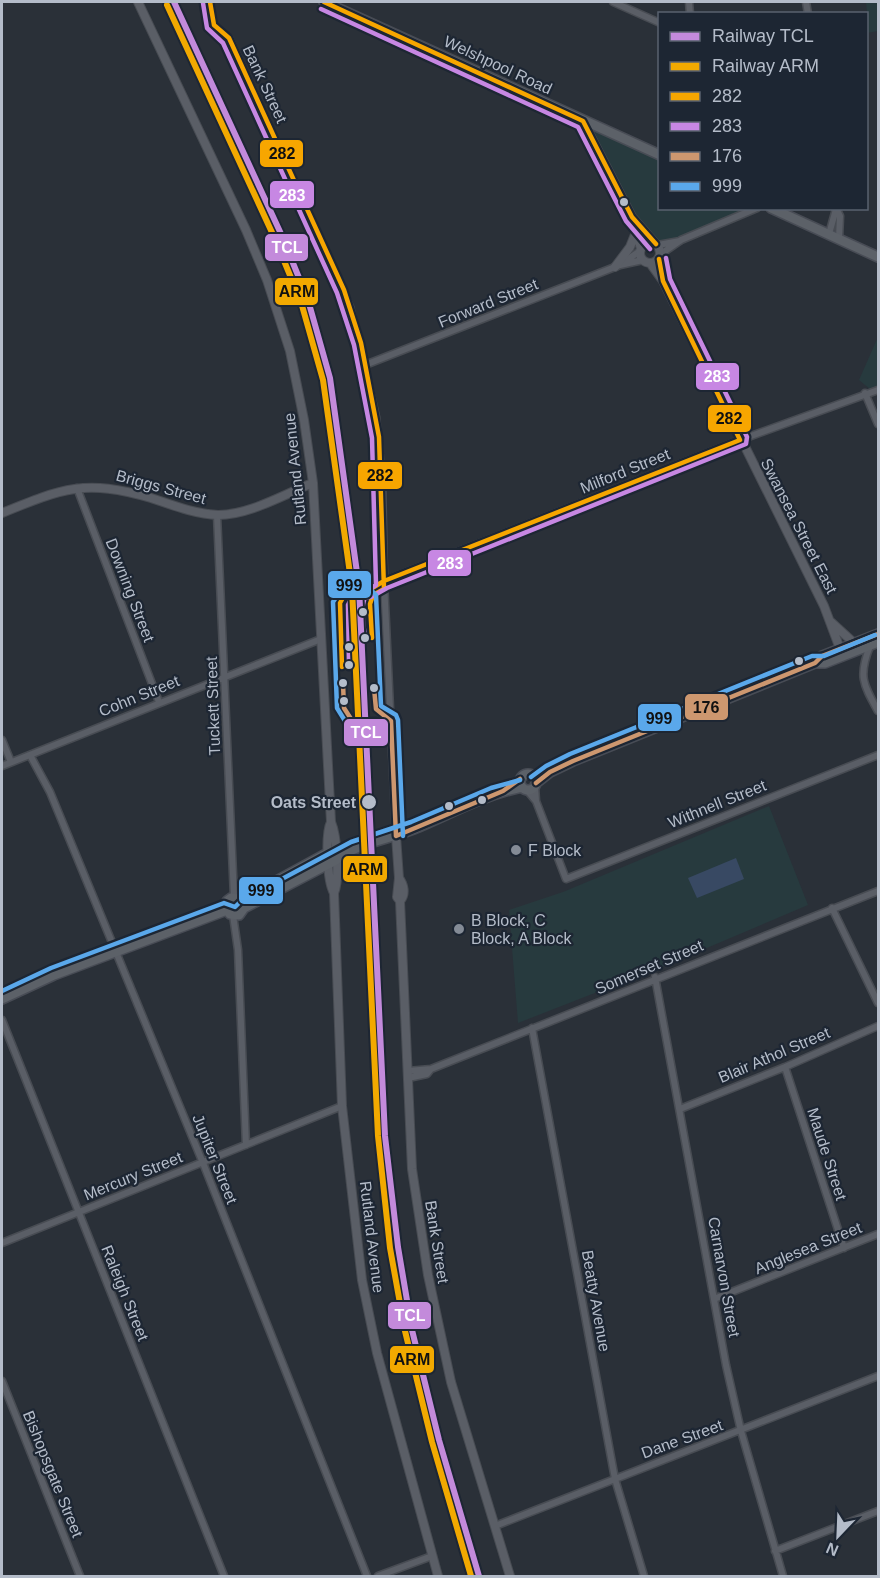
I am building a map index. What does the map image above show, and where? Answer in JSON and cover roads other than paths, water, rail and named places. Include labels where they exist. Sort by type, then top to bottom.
[{"type":"main road","name":"Welshpool Road","points":[[324,2],[658,154]]},
{"type":"main road","points":[[775,210],[879,257]]},
{"type":"main road","points":[[230,913],[227,902],[240,902],[332,857],[396,836],[815,663],[825,663],[854,643],[879,634]]},
{"type":"main road","points":[[841,653],[874,643]]},
{"type":"main road","points":[[2,999],[31,984],[115,951],[230,913],[239,915],[240,902]]},
{"type":"main road","points":[[2,992],[15,986],[31,984]]},
{"type":"street","name":"Rutland Avenue","points":[[138,2],[267,280],[290,351],[304,420],[313,483],[331,822],[328,829],[332,857],[331,887],[334,893],[342,1106],[362,1280],[377,1353],[438,1576]]},
{"type":"street","points":[[613,2],[658,22]]},
{"type":"street","name":"Bank Street","points":[[229,38],[344,290],[365,366],[379,437],[399,878],[397,897],[400,901],[412,1169],[428,1275],[452,1382],[510,1576]]},
{"type":"street","points":[[583,121],[632,217],[641,250]]},
{"type":"street","points":[[641,250],[646,243],[657,244],[681,240],[752,210]]},
{"type":"street","points":[[829,234],[836,210]]},
{"type":"street","points":[[837,210],[840,216],[839,238]]},
{"type":"street","points":[[632,217],[657,244]]},
{"type":"street","points":[[618,266],[636,232]]},
{"type":"street","points":[[647,261],[660,256],[681,240]]},
{"type":"street","name":"Swansea Street East","points":[[657,244],[663,281]]},
{"type":"street","name":"Forward Street","points":[[618,266],[641,250]]},
{"type":"street","name":"Swansea Street East","points":[[641,250],[663,281],[831,622],[854,643]]},
{"type":"street","name":"Forward Street","points":[[365,366],[618,266],[647,261]]},
{"type":"street","name":"Milford Street","points":[[384,581],[740,440],[879,390]]},
{"type":"street","points":[[866,393],[879,424]]},
{"type":"street","name":"Briggs Street","points":[[2,513],[58,490],[104,486],[196,512],[217,515],[243,511],[313,483]]},
{"type":"street","name":"Downing Street","points":[[76,488],[159,702]]},
{"type":"street","name":"Tuckett Street","points":[[217,515],[240,902]]},
{"type":"street","name":"Swansea Street East","points":[[831,622],[830,629],[841,653]]},
{"type":"street","name":"Cohn Street","points":[[2,766],[321,639]]},
{"type":"street","points":[[874,643],[861,667],[865,687],[879,711]]},
{"type":"street","points":[[2,740],[11,762]]},
{"type":"street","name":"Jupiter Street","points":[[30,755],[40,771],[203,1163],[367,1576]]},
{"type":"street","name":"Withnell Street","points":[[529,783],[566,879],[879,755]]},
{"type":"street","name":"Somerset Street","points":[[408,1074],[427,1074],[431,1069],[532,1028],[879,891]]},
{"type":"street","points":[[832,908],[879,1003]]},
{"type":"street","points":[[230,913],[238,950],[246,1145]]},
{"type":"street","name":"Carnarvon Street","points":[[656,978],[714,1299],[741,1431],[783,1576]]},
{"type":"street","name":"Raleigh Street","points":[[2,1020],[224,1576]]},
{"type":"street","name":"Blair Athol Street","points":[[680,1108],[785,1067],[879,1026]]},
{"type":"street","name":"Beatty Avenue","points":[[532,1028],[615,1479],[644,1576]]},
{"type":"street","name":"Maude Street","points":[[785,1067],[844,1248]]},
{"type":"street","name":"Mercury Street","points":[[2,1243],[342,1106]]},
{"type":"street","name":"Anglesea Street","points":[[714,1299],[879,1234]]},
{"type":"street","name":"Dane Street","points":[[495,1526],[879,1376]]},
{"type":"street","name":"Bishopsgate Street","points":[[2,1382],[80,1576]]},
{"type":"street","points":[[775,1551],[879,1511]]},
{"type":"street","points":[[378,1576],[432,1556]]},
{"type":"water","points":[[736,858],[744,879],[697,898],[688,878]]},
{"type":"rail line","name":"TCL","points":[[174,2],[282,236],[308,300],[330,378],[359,587],[385,1136],[398,1247],[412,1330],[439,1440],[479,1576]]},
{"type":"rail line","name":"ARM","points":[[167,5],[275,239],[301,302],[323,380],[352,588],[378,1136],[390,1248],[405,1331],[432,1442],[471,1576]]},
{"type":"place","name":"Oats Street","points":[[369,802]]},
{"type":"place","name":"F Block","points":[[516,850]]},
{"type":"place","name":"B Block, C Block, A Block","points":[[459,929]]}]
